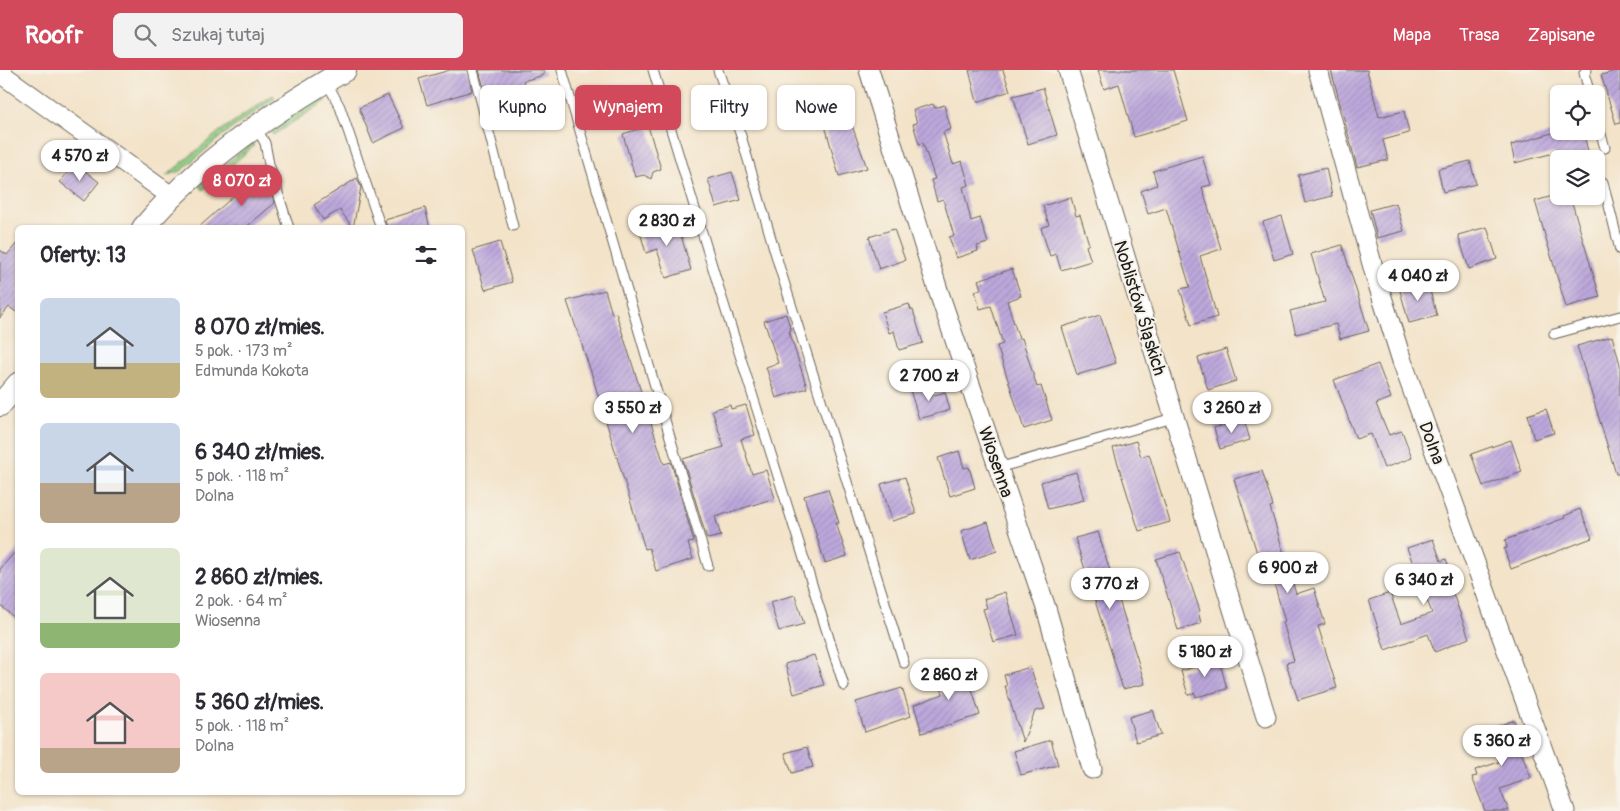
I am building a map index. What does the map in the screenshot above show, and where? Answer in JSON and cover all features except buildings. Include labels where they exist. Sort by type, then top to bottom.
[{"type":"street","name":"Wiosenna","points":[[869,70],[938,290],[1046,608],[1092,769]]},
{"type":"street","name":"Noblistów Śląskich","points":[[1068,70],[1266,718]]},
{"type":"street","name":"Dolna","points":[[1318,70],[1376,278],[1402,361],[1565,811]]},
{"type":"street","points":[[0,72],[171,196]]},
{"type":"street","points":[[145,225],[171,196],[218,155],[255,126],[336,75]]},
{"type":"street","points":[[0,406],[15,388]]},
{"type":"lane","points":[[473,70],[513,226]]},
{"type":"lane","points":[[562,70],[708,566]]},
{"type":"lane","points":[[653,70],[718,286],[844,686]]},
{"type":"lane","points":[[718,70],[741,136],[780,269],[904,663]]},
{"type":"lane","points":[[1587,70],[1584,73],[1587,85]]},
{"type":"lane","points":[[336,75],[340,107],[380,225]]},
{"type":"lane","points":[[255,126],[265,143],[268,164],[288,225]]},
{"type":"lane","points":[[1603,140],[1605,148]]},
{"type":"lane","points":[[1605,186],[1620,250]]},
{"type":"lane","points":[[1554,334],[1620,316]]},
{"type":"lane","points":[[998,468],[1173,418]]},
{"type":"green space","points":[[273,95],[275,98],[223,135],[181,171],[166,176],[220,131]]},
{"type":"green space","points":[[323,97],[326,101],[273,135],[270,131]]},
{"type":"green space","points":[[252,143],[254,146],[203,190],[199,185]]}]
